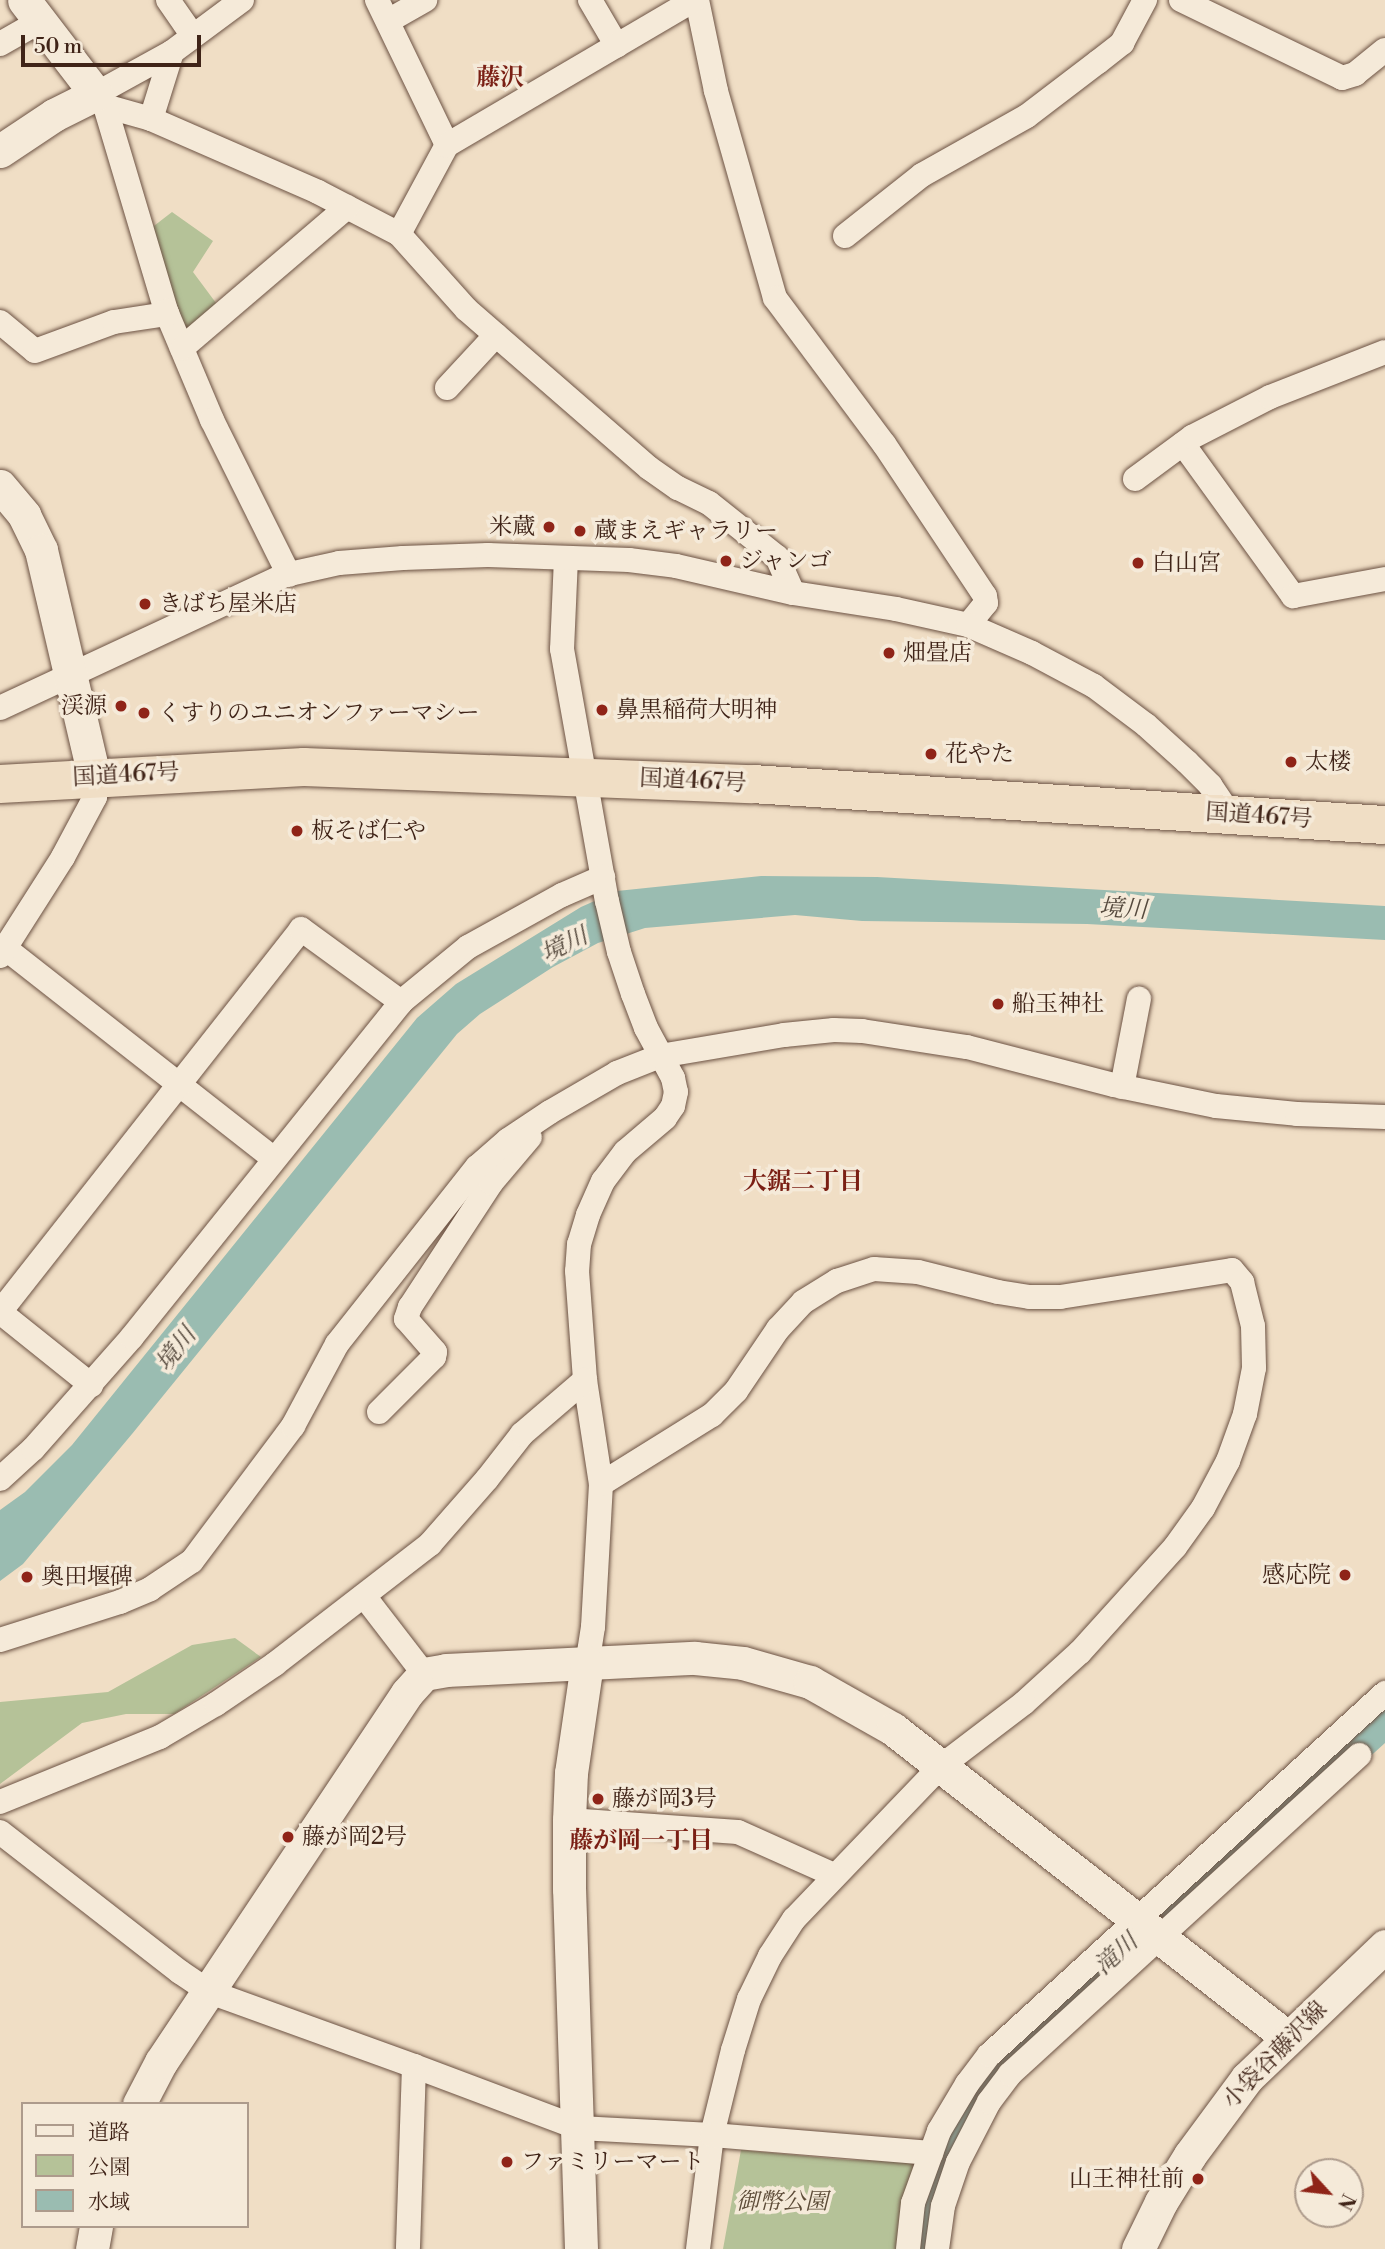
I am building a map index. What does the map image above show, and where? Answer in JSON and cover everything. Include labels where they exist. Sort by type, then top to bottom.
[{"type":"highway","name":"国道467号","points":[[0,784],[94,776],[304,767],[587,776],[1229,813],[1385,825]]},
{"type":"street","points":[[167,0],[193,36]]},
{"type":"street","points":[[0,151],[54,115],[100,100],[172,52],[242,0]]},
{"type":"street","points":[[425,0],[382,11],[447,145]]},
{"type":"street","points":[[590,0],[617,46]]},
{"type":"street","points":[[399,234],[447,145],[696,0],[716,91],[775,298],[900,466],[985,596],[986,603],[968,625]]},
{"type":"street","points":[[845,236],[922,175],[1027,116],[1098,62],[1122,43],[1145,0]]},
{"type":"street","points":[[1181,0],[1342,78],[1355,74],[1385,50]]},
{"type":"street","points":[[0,44],[33,10],[100,100],[167,314],[212,420],[289,575]]},
{"type":"street","points":[[151,119],[172,52]]},
{"type":"street","points":[[100,100],[151,119],[347,207],[399,234],[466,309],[649,468],[678,488],[709,503],[777,557],[793,593]]},
{"type":"street","points":[[182,348],[347,207]]},
{"type":"street","points":[[0,322],[35,351],[114,322],[167,314]]},
{"type":"street","points":[[447,388],[496,335]]},
{"type":"street","points":[[1135,480],[1183,444],[1270,397],[1385,352]]},
{"type":"street","points":[[1183,444],[1293,596],[1385,579]]},
{"type":"street","points":[[0,486],[24,515],[41,550],[72,675],[94,776],[95,797],[63,857],[3,952],[178,1083],[274,1159]]},
{"type":"street","points":[[0,708],[289,575],[339,563],[488,555],[676,566],[793,593],[896,609],[968,625],[1032,653],[1094,686],[1146,725],[1210,785],[1229,813]]},
{"type":"street","points":[[566,558],[562,649],[587,776],[603,877],[619,952],[646,1028],[673,1078],[676,1092],[673,1106],[665,1118],[625,1152],[603,1181],[579,1244],[577,1270],[585,1380],[601,1484],[593,1627],[571,1773],[569,1820],[582,2249]]},
{"type":"street","points":[[0,1479],[33,1449],[91,1385],[401,1002],[468,947],[539,906],[603,877]]},
{"type":"street","points":[[91,1385],[0,1312],[301,929],[401,1002]]},
{"type":"street","points":[[1122,1087],[1139,999]]},
{"type":"street","points":[[0,1640],[120,1602],[150,1588],[192,1561],[293,1426],[337,1344],[477,1167],[508,1140],[550,1112],[617,1073],[660,1056],[784,1035],[834,1030],[862,1031],[923,1038],[1122,1087],[1254,1111],[1385,1117]]},
{"type":"street","points":[[379,1412],[434,1357],[435,1352],[406,1319],[410,1307],[491,1183],[550,1112]]},
{"type":"street","points":[[601,1484],[712,1415],[736,1391],[778,1329],[803,1302],[849,1277],[874,1269],[918,1272],[998,1292],[1060,1297],[1232,1270],[1241,1282],[1253,1326],[1254,1368],[1245,1414],[1228,1461],[1203,1508],[1175,1548],[1080,1652],[1024,1703],[940,1768],[794,1919],[770,1956],[754,1988],[733,2050],[712,2135],[698,2249]]},
{"type":"street","points":[[0,1802],[160,1737],[265,1671],[430,1544],[522,1434],[585,1380]]},
{"type":"street","points":[[364,1596],[424,1674]]},
{"type":"street","points":[[140,2102],[161,2062],[407,1693],[424,1674],[446,1670],[695,1658],[743,1663],[788,1674],[830,1691],[867,1712],[1287,2037]]},
{"type":"street","points":[[937,2249],[943,2206],[958,2162],[989,2102],[1148,1927],[1385,1693]]},
{"type":"street","points":[[908,2249],[913,2203],[931,2153],[950,2110],[989,2055],[1360,1755]]},
{"type":"street","points":[[569,1820],[738,1832],[834,1875]]},
{"type":"street","points":[[0,1832],[180,1972],[210,1992],[579,2128],[712,2135],[931,2153]]},
{"type":"street","name":"小袋谷藤沢線","points":[[1138,2249],[1161,2202],[1216,2116],[1247,2078],[1287,2037],[1385,1946]]},
{"type":"street","points":[[408,2249],[414,2066]]},
{"type":"street","points":[[92,2249],[96,2228]]},
{"type":"green space","points":[[172,212],[213,241],[193,272],[219,307],[187,334],[150,229]]},
{"type":"green space","points":[[235,1638],[261,1657],[174,1714],[126,1714],[82,1723],[0,1784],[0,1702],[108,1692],[192,1645]]},
{"type":"green space","name":"御幣公園","points":[[741,2150],[849,2160],[920,2161],[901,2249],[723,2249]]},
{"type":"water","name":"境川","points":[[761,876],[877,877],[1385,906],[1385,940],[1087,924],[862,921],[795,915],[645,928],[598,943],[553,967],[480,1014],[457,1034],[132,1434],[23,1564],[0,1581],[0,1510],[25,1492],[72,1445],[417,1018],[456,984],[581,907],[617,891]]},
{"type":"waterway","name":"滝川","points":[[924,2249],[935,2189],[964,2119],[996,2071],[1079,1989],[1385,1713]]},
{"type":"place","name":"米蔵","points":[[549,527]]},
{"type":"place","name":"蔵まえギャラリー","points":[[580,531]]},
{"type":"place","name":"ジャンゴ","points":[[726,561]]},
{"type":"place","name":"白山宮","points":[[1138,563]]},
{"type":"place","name":"きばち屋米店","points":[[145,604]]},
{"type":"place","name":"畑畳店","points":[[889,653]]},
{"type":"place","name":"渓源","points":[[121,706]]},
{"type":"place","name":"鼻黒稲荷大明神","points":[[602,710]]},
{"type":"place","name":"くすりのユニオンファーマシー","points":[[144,713]]},
{"type":"place","name":"花やた","points":[[931,754]]},
{"type":"place","name":"太楼","points":[[1291,762]]},
{"type":"place","name":"板そば仁や","points":[[297,831]]},
{"type":"place","name":"船玉神社","points":[[998,1004]]},
{"type":"place","name":"感応院","points":[[1345,1575]]},
{"type":"place","name":"奥田堰碑","points":[[27,1577]]},
{"type":"place","name":"藤が岡3号","points":[[598,1799]]},
{"type":"place","name":"藤が岡2号","points":[[288,1837]]},
{"type":"place","name":"ファミリーマート","points":[[507,2162]]},
{"type":"place","name":"山王神社前","points":[[1198,2179]]},
{"type":"district","name":"藤沢","points":[[500,79]]},
{"type":"district","name":"大鋸二丁目","points":[[803,1183]]},
{"type":"district","name":"藤が岡一丁目","points":[[641,1842]]}]
